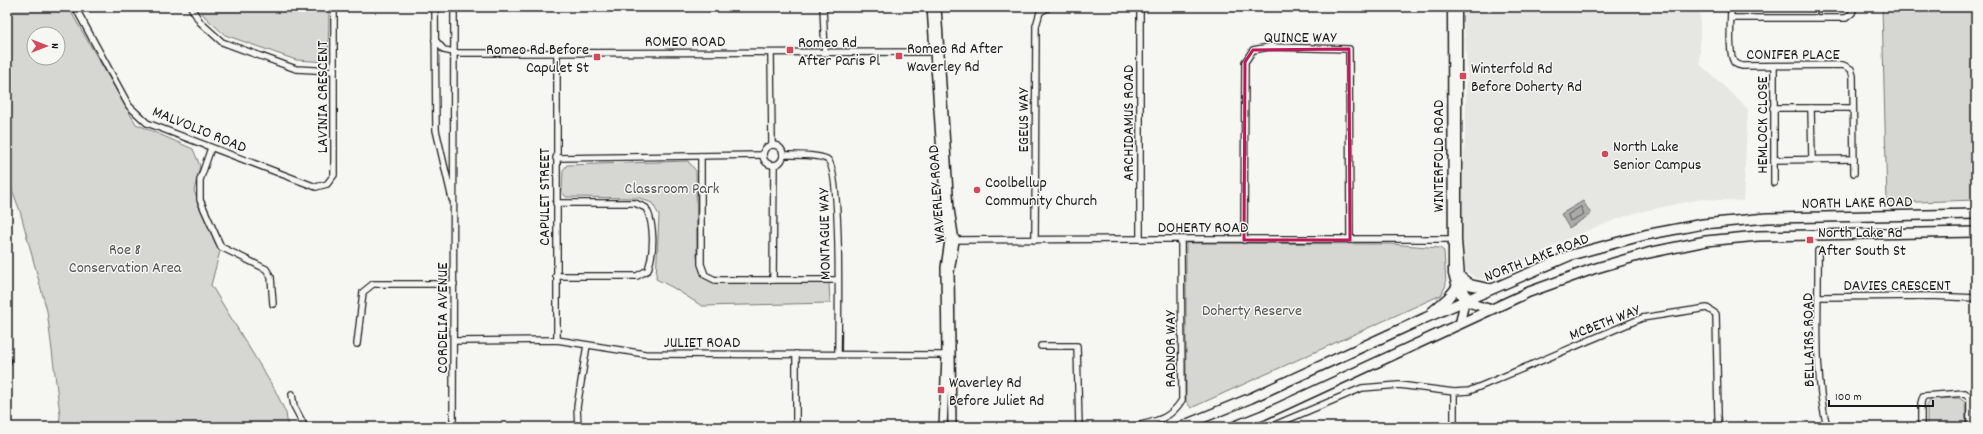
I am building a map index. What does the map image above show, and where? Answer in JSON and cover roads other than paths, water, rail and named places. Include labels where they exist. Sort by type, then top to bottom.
[{"type":"main road","name":"WINTERFOLD ROAD","points":[[1452,7],[1454,239],[1460,277],[1466,295],[1460,323]]},
{"type":"main road","name":"WINTERFOLD ROAD","points":[[1457,7],[1453,274],[1460,297],[1465,301]]},
{"type":"main road","name":"NORTH LAKE ROAD","points":[[1180,427],[1250,398],[1425,318],[1571,255],[1645,235],[1703,224],[1767,218],[1976,214]]},
{"type":"main road","name":"NORTH LAKE ROAD","points":[[1233,427],[1263,415],[1529,292],[1593,269],[1648,253],[1706,242],[1758,236],[1976,232]]},
{"type":"main road","points":[[1460,277],[1471,285],[1491,289]]},
{"type":"main road","points":[[1425,318],[1448,298],[1457,287]]},
{"type":"main road","points":[[1465,301],[1490,309]]},
{"type":"main road","points":[[1253,427],[1263,415]]},
{"type":"street","name":"MALVOLIO ROAD","points":[[74,7],[129,106],[147,123],[316,188],[327,184]]},
{"type":"street","points":[[191,7],[200,22],[222,42],[296,69],[334,71]]},
{"type":"street","name":"LAVINIA CRESCENT","points":[[327,184],[334,175],[334,7]]},
{"type":"street","name":"CORDELIA AVENUE","points":[[435,7],[436,130],[454,208]]},
{"type":"street","name":"CORDELIA AVENUE","points":[[453,427],[454,7]]},
{"type":"street","points":[[823,7],[825,53]]},
{"type":"street","name":"WAVERLEY ROAD","points":[[931,7],[937,52],[952,240],[945,275],[952,427]]},
{"type":"street","name":"WAVERLEY ROAD","points":[[937,7],[937,52]]},
{"type":"street","name":"EGEUS WAY","points":[[1035,240],[1036,26],[1040,12],[1050,7]]},
{"type":"street","name":"ARCHIDAMUS ROAD","points":[[1140,7],[1140,238]]},
{"type":"street","name":"CONIFER PLACE","points":[[1731,7],[1731,52],[1733,61],[1742,66],[1849,67],[1853,76],[1854,173]]},
{"type":"street","points":[[1731,18],[1846,18],[1852,13],[1854,7]]},
{"type":"street","points":[[435,40],[444,50],[454,53]]},
{"type":"street","name":"QUINCE WAY","points":[[1244,240],[1245,62],[1253,50],[1269,47],[1349,49],[1350,240]]},
{"type":"street","name":"ROMEO ROAD","points":[[454,53],[937,52]]},
{"type":"street","name":"CAPULET STREET","points":[[557,53],[557,340]]},
{"type":"street","points":[[771,53],[772,145]]},
{"type":"street","name":"HEMLOCK CLOSE","points":[[1774,66],[1774,183]]},
{"type":"street","points":[[1773,108],[1853,108]]},
{"type":"street","points":[[1811,108],[1812,160]]},
{"type":"street","points":[[763,155],[767,148],[772,145]]},
{"type":"street","points":[[772,145],[780,148],[783,156],[781,161],[774,165]]},
{"type":"street","points":[[211,148],[200,180],[200,200],[221,247],[266,269],[271,277],[273,304]]},
{"type":"street","points":[[556,158],[763,155]]},
{"type":"street","points":[[763,155],[766,162],[774,165]]},
{"type":"street","points":[[700,156],[700,264],[705,275],[715,280],[837,280]]},
{"type":"street","name":"MONTAGUE WAY","points":[[783,156],[822,157],[832,166],[836,191],[838,354]]},
{"type":"street","points":[[1774,160],[1854,159]]},
{"type":"street","points":[[773,280],[774,165]]},
{"type":"street","points":[[556,203],[635,203],[646,208],[652,219],[652,259],[648,270],[637,276],[556,276]]},
{"type":"street","name":"DOHERTY ROAD","points":[[952,240],[1140,238],[1181,240],[1454,239]]},
{"type":"street","name":"RADNOR WAY","points":[[1133,427],[1166,418],[1176,411],[1182,400],[1181,240]]},
{"type":"street","name":"BELLAIRS ROAD","points":[[1818,251],[1819,380],[1822,406],[1827,427]]},
{"type":"street","points":[[357,344],[363,292],[373,284],[454,284]]},
{"type":"street","name":"DAVIES CRESCENT","points":[[1819,297],[1930,296],[1976,298]]},
{"type":"street","name":"MCBETH WAY","points":[[1454,392],[1469,391],[1642,318],[1707,308],[1716,314],[1719,427]]},
{"type":"street","name":"JULIET ROAD","points":[[454,341],[557,340],[646,354],[948,355]]},
{"type":"street","points":[[578,427],[578,407],[587,345]]},
{"type":"street","points":[[1041,346],[1077,346],[1079,427]]},
{"type":"street","points":[[796,354],[796,427]]},
{"type":"street","name":"WAVERLEY ROAD","points":[[943,427],[948,355]]},
{"type":"street","points":[[1271,427],[1362,388],[1399,385],[1454,392],[1454,427]]},
{"type":"street","points":[[1921,427],[1921,403],[1923,396],[1965,393],[1970,398],[1970,427]]},
{"type":"street","points":[[292,394],[294,406],[305,427]]},
{"type":"water","points":[[1583,201],[1591,214],[1569,228],[1561,214]]},
{"type":"place","name":"Romeo Rd After Paris Pl","points":[[790,50]]},
{"type":"place","name":"Romeo Rd After Waverley Rd","points":[[899,56]]},
{"type":"place","name":"Romeo Rd Before Capulet St","points":[[597,57]]},
{"type":"place","name":"Winterfold Rd Before Doherty Rd","points":[[1463,76]]},
{"type":"place","name":"North Lake Senior Campus","points":[[1605,154]]},
{"type":"place","name":"Coolbellup Community Church","points":[[977,190]]},
{"type":"place","name":"North Lake Rd After South St","points":[[1810,240]]},
{"type":"place","name":"Waverley Rd Before Juliet Rd","points":[[941,390]]},
{"type":"park label","name":"Classroom Park","points":[[672,187]]},
{"type":"park label","name":"Roe 8 Conservation Area","points":[[125,257]]},
{"type":"park label","name":"Doherty Reserve","points":[[1252,309]]}]
